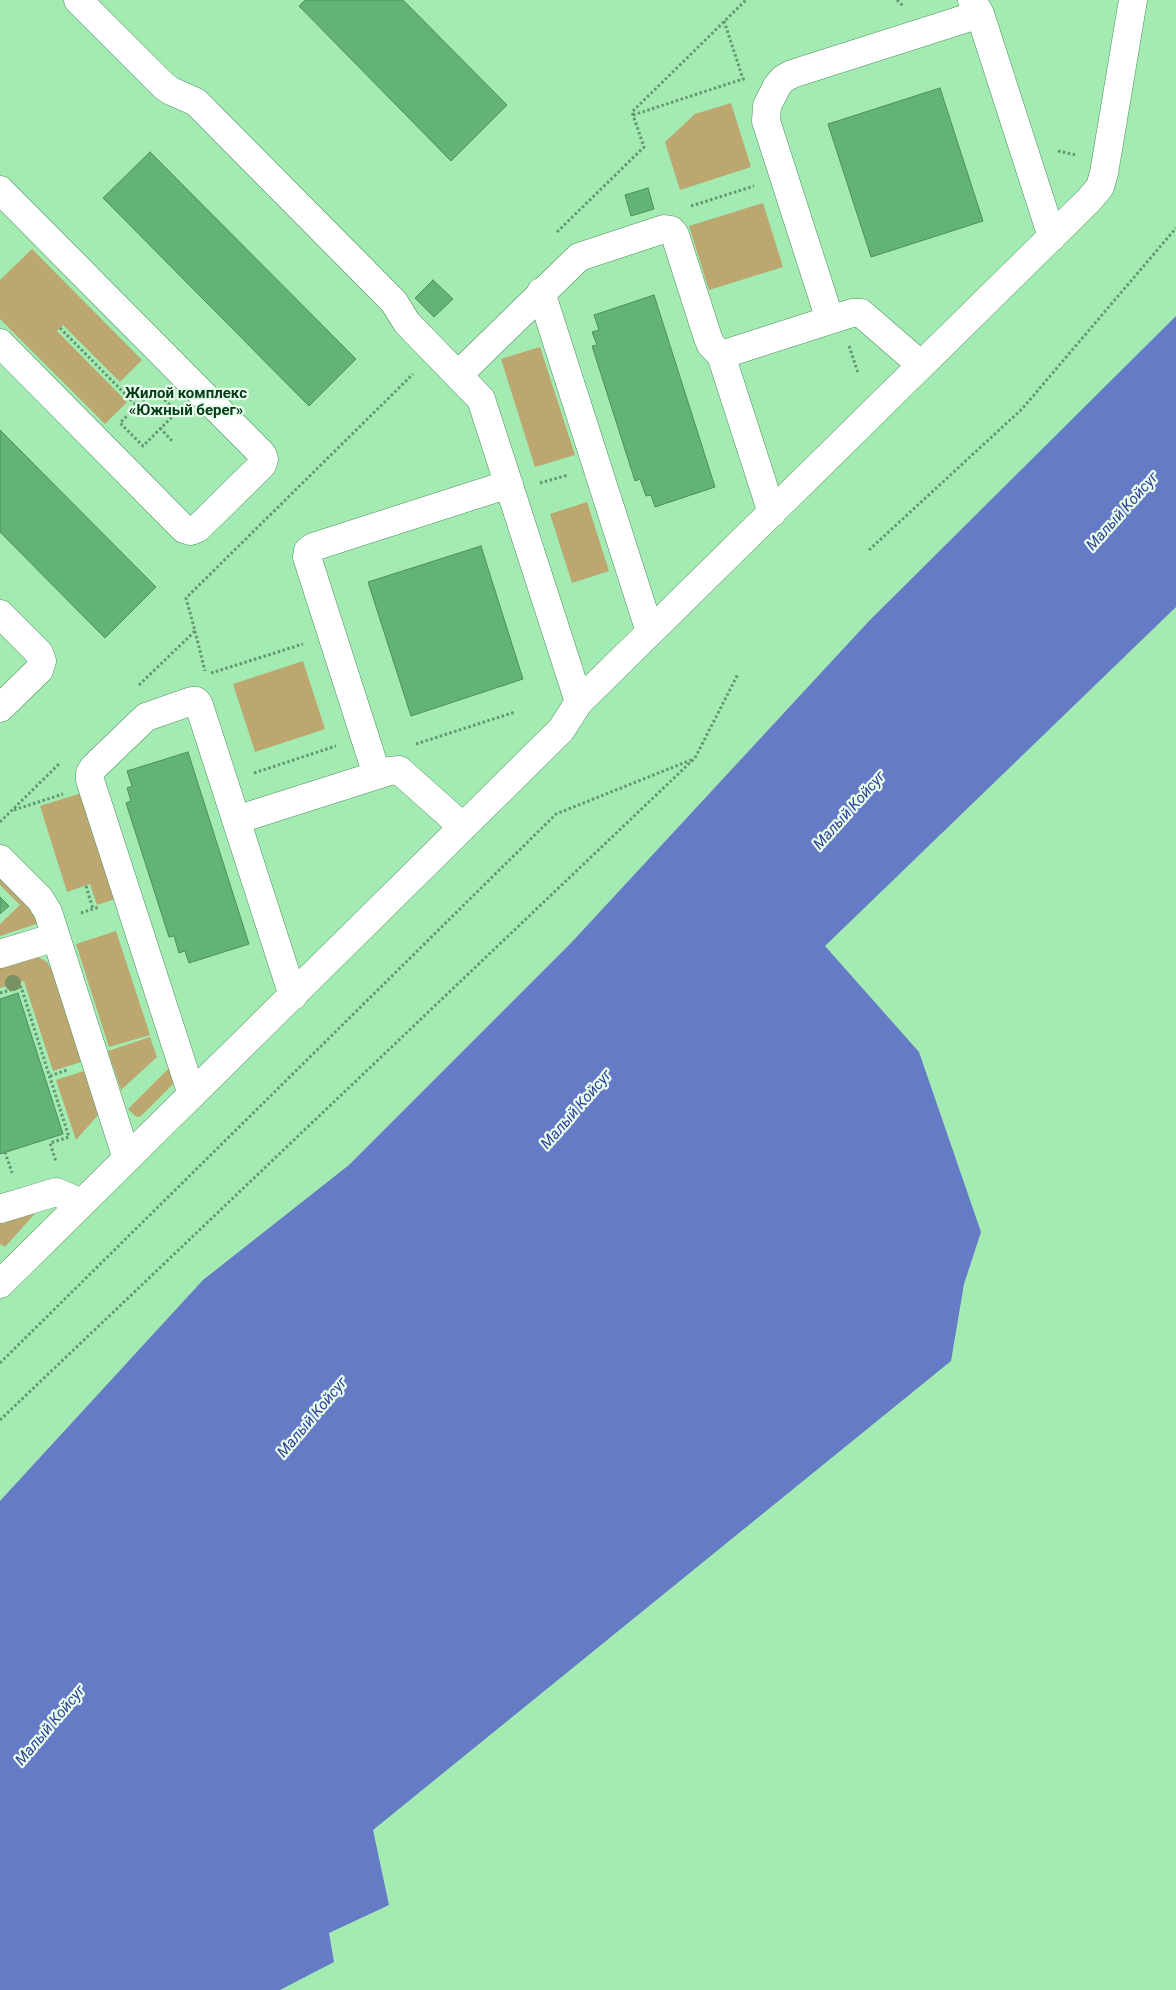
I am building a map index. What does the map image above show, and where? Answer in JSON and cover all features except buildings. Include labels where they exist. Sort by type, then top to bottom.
[{"type":"lane","points":[[78,0],[164,86],[171,92],[196,102],[394,302],[407,322],[481,399],[579,702]]},
{"type":"lane","points":[[4,1274],[82,1203],[293,996],[561,730],[579,702],[1089,200],[1100,187],[1106,161],[1133,0]]},
{"type":"lane","points":[[830,320],[766,121],[766,106],[783,79],[792,74],[976,7],[1052,237]]},
{"type":"lane","points":[[0,343],[184,529],[191,531],[198,528],[262,465],[264,459],[262,454],[4,202]]},
{"type":"lane","points":[[458,375],[578,257],[664,228],[671,230],[708,338],[711,345],[721,355],[772,513]]},
{"type":"lane","points":[[542,292],[650,632]]},
{"type":"lane","points":[[721,355],[852,313],[861,312],[921,365]]},
{"type":"lane","points":[[377,775],[307,557],[308,551],[313,547],[510,488]]},
{"type":"lane","points":[[0,614],[39,653],[42,661],[39,670],[0,708]]},
{"type":"lane","points":[[192,1095],[92,785],[90,773],[141,721],[154,714],[192,701],[196,701],[199,704],[293,996]]},
{"type":"lane","points":[[236,820],[390,771],[399,770],[463,827]]},
{"type":"lane","points":[[0,859],[45,905],[127,1159]]},
{"type":"lane","points":[[0,954],[54,929]]},
{"type":"lane","points":[[0,1209],[56,1192],[82,1203]]},
{"type":"path","points":[[553,236],[644,147],[632,112],[746,0]]},
{"type":"path","points":[[724,21],[743,79]]},
{"type":"path","points":[[633,115],[743,79],[773,94]]},
{"type":"path","points":[[1022,144],[1106,161]]},
{"type":"path","points":[[664,228],[675,211],[784,177]]},
{"type":"path","points":[[869,550],[1022,409],[1176,228]]},
{"type":"path","points":[[60,328],[137,406]]},
{"type":"path","points":[[206,675],[186,598],[419,368]]},
{"type":"path","points":[[154,389],[177,412],[160,428],[143,446],[120,423],[154,389]]},
{"type":"path","points":[[160,428],[173,442]]},
{"type":"path","points":[[510,488],[597,465]]},
{"type":"path","points":[[139,686],[195,631]]},
{"type":"path","points":[[196,701],[203,676],[332,635]]},
{"type":"path","points":[[0,1420],[694,758],[738,674]]},
{"type":"path","points":[[408,746],[515,712]]},
{"type":"path","points":[[253,773],[337,746]]},
{"type":"path","points":[[0,1363],[556,814],[694,758]]},
{"type":"path","points":[[0,822],[61,762]]},
{"type":"path","points":[[12,810],[92,785]]},
{"type":"path","points":[[86,886],[93,909]]},
{"type":"path","points":[[54,929],[93,909],[128,898]]},
{"type":"path","points":[[0,993],[21,987],[70,1137],[50,1143],[57,1164]]},
{"type":"shaded area","points":[[731,103],[751,167],[680,190],[665,142],[695,114]]},
{"type":"shaded area","points":[[763,203],[783,267],[709,290],[689,226]]},
{"type":"shaded area","points":[[32,249],[142,360],[120,382],[63,325],[57,331],[127,402],[105,424],[0,319],[0,280]]},
{"type":"shaded area","points":[[540,347],[575,455],[535,467],[501,359]]},
{"type":"shaded area","points":[[587,502],[609,571],[572,583],[550,514]]},
{"type":"shaded area","points":[[303,661],[325,729],[255,752],[233,684]]},
{"type":"shaded area","points":[[85,792],[119,898],[97,905],[90,884],[67,892],[40,806]]},
{"type":"shaded area","points":[[0,870],[42,922],[0,936],[0,924],[20,905],[0,885]]},
{"type":"shaded area","points":[[116,931],[150,1035],[109,1047],[76,944]]},
{"type":"shaded area","points":[[27,957],[38,957],[47,962],[53,973],[81,1062],[53,1071],[24,981],[0,988],[0,966]]},
{"type":"shaded area","points":[[150,1037],[157,1057],[121,1090],[108,1051]]},
{"type":"shaded area","points":[[174,1063],[180,1077],[141,1116],[137,1117],[134,1115],[128,1109]]},
{"type":"shaded area","points":[[84,1071],[98,1115],[76,1140],[56,1080]]},
{"type":"shaded area","points":[[40,1208],[5,1247],[0,1244],[0,1221]]},
{"type":"water","name":"Малый Койсуг","points":[[1176,316],[1176,607],[825,946],[919,1052],[981,1232],[964,1284],[951,1361],[373,1830],[389,1905],[329,1933],[334,1962],[280,1990],[0,1990],[0,1501],[203,1280],[349,1165],[571,943],[869,621]]},
{"type":"district","name":"Жилой комплекс «Южный берег»","points":[[186,402]]}]
